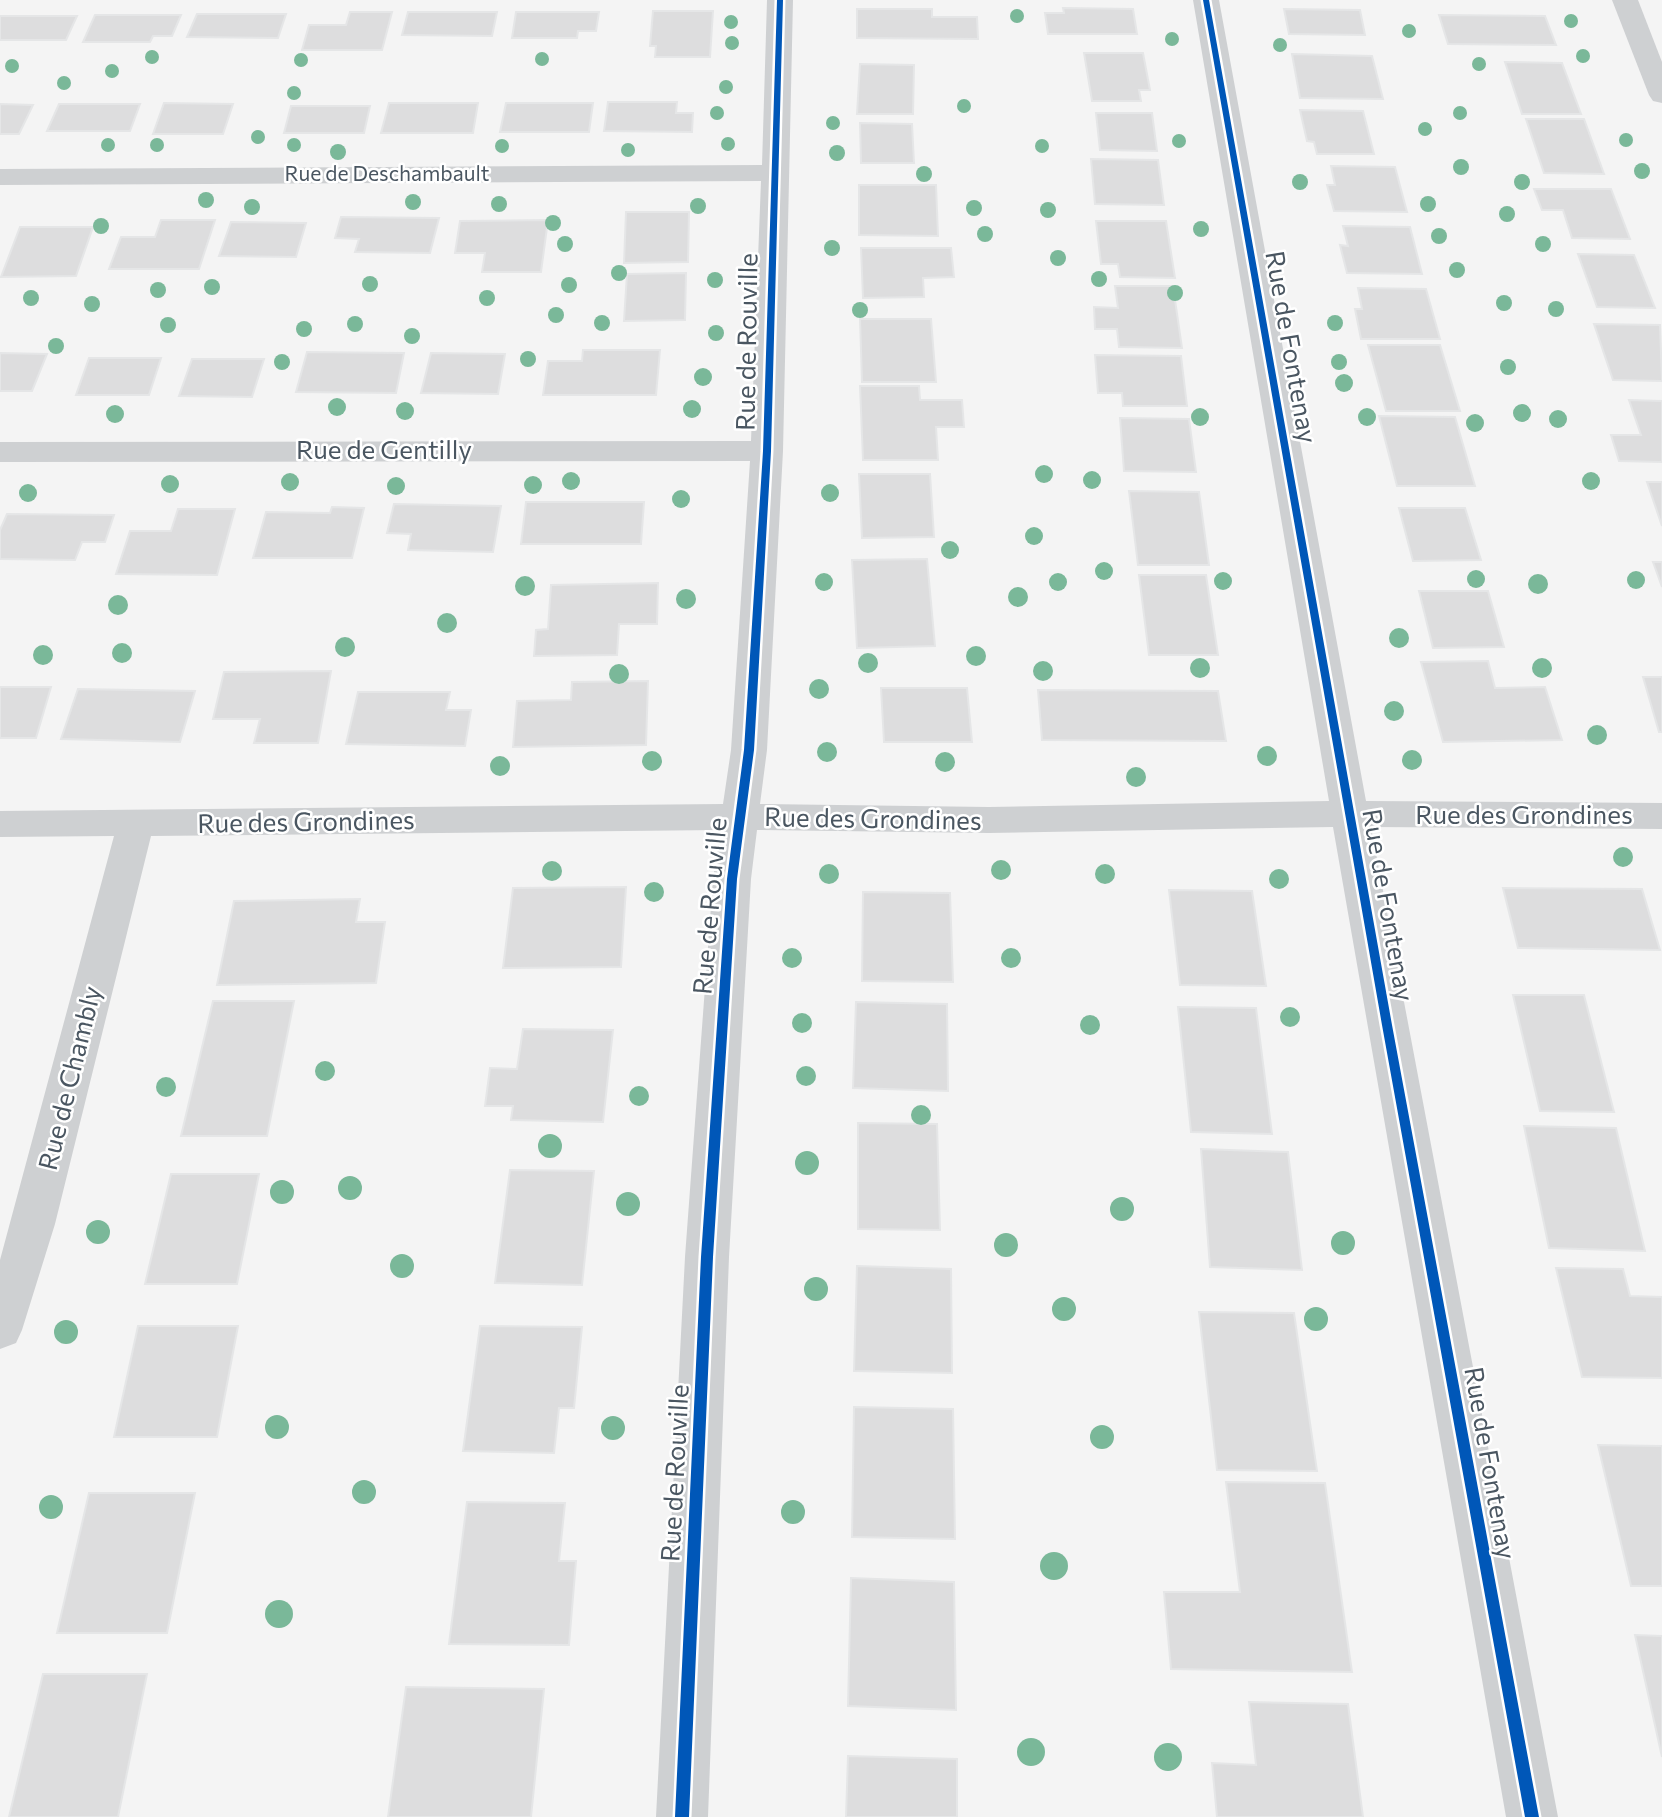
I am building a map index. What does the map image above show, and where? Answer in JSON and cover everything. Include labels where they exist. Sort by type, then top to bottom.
[{"type":"street","name":"Rue de Rouville","points":[[682,1817],[707,1257],[732,878],[748,750],[767,450],[780,0]]},
{"type":"street","name":"Rue de Fontenay","points":[[1206,0],[1349,814],[1532,1817]]},
{"type":"street","points":[[1625,0],[1662,95]]},
{"type":"street","name":"Rue de Deschambault","points":[[0,177],[774,173]]},
{"type":"street","name":"Rue de Gentilly","points":[[0,452],[767,450]]},
{"type":"street","name":"Rue des Grondines","points":[[0,824],[741,817],[989,820],[1349,814],[1662,816]]},
{"type":"street","name":"Rue de Chambly","points":[[0,1330],[33,1224],[136,823]]},
{"type":"building","points":[[1063,8],[1133,9],[1137,34],[1048,34],[1045,13],[1064,13]]},
{"type":"building","points":[[857,9],[932,9],[932,17],[977,17],[978,39],[857,38]]},
{"type":"building","points":[[1284,9],[1360,10],[1365,35],[1289,34]]},
{"type":"building","points":[[653,11],[713,11],[710,57],[655,57],[656,46],[650,46]]},
{"type":"building","points":[[350,12],[392,12],[382,50],[302,50],[309,25],[346,25]]},
{"type":"building","points":[[408,12],[497,12],[492,36],[402,35]]},
{"type":"building","points":[[516,12],[599,12],[596,31],[578,31],[577,38],[512,38]]},
{"type":"building","points":[[197,14],[286,14],[278,38],[187,37]]},
{"type":"building","points":[[95,15],[181,15],[172,36],[153,36],[150,42],[83,42]]},
{"type":"building","points":[[1439,15],[1545,16],[1556,45],[1448,44]]},
{"type":"building","points":[[0,16],[77,16],[66,40],[0,40]]},
{"type":"building","points":[[1084,53],[1143,53],[1150,90],[1139,90],[1141,101],[1092,101]]},
{"type":"building","points":[[1292,54],[1372,56],[1383,99],[1300,98]]},
{"type":"building","points":[[1505,62],[1562,63],[1581,114],[1522,114]]},
{"type":"building","points":[[860,64],[914,65],[913,114],[857,114]]},
{"type":"building","points":[[608,102],[677,102],[676,113],[693,113],[692,132],[604,131]]},
{"type":"building","points":[[164,103],[233,104],[223,134],[153,134]]},
{"type":"building","points":[[389,103],[478,103],[473,133],[381,133]]},
{"type":"building","points":[[506,103],[593,103],[589,132],[500,132]]},
{"type":"building","points":[[0,104],[33,105],[19,134],[0,134]]},
{"type":"building","points":[[59,104],[140,104],[130,131],[47,131]]},
{"type":"building","points":[[291,106],[370,106],[364,133],[284,133]]},
{"type":"building","points":[[1300,110],[1363,111],[1374,154],[1317,154],[1314,142],[1307,141]]},
{"type":"building","points":[[1096,113],[1152,113],[1157,151],[1100,150]]},
{"type":"building","points":[[1526,119],[1584,119],[1604,174],[1544,173]]},
{"type":"building","points":[[860,123],[912,124],[914,163],[861,163]]},
{"type":"building","points":[[1091,159],[1158,160],[1164,205],[1095,204]]},
{"type":"building","points":[[1331,166],[1395,167],[1407,212],[1334,211],[1327,185],[1335,185]]},
{"type":"building","points":[[859,185],[936,185],[938,236],[859,235]]},
{"type":"building","points":[[1534,189],[1611,189],[1630,239],[1572,238],[1563,210],[1542,210]]},
{"type":"building","points":[[626,212],[689,212],[688,262],[624,263]]},
{"type":"building","points":[[341,217],[439,218],[430,253],[355,252],[359,239],[335,238]]},
{"type":"building","points":[[161,220],[215,220],[199,269],[109,269],[121,237],[155,237]]},
{"type":"building","points":[[548,220],[541,272],[482,272],[485,253],[455,253],[460,221]]},
{"type":"building","points":[[1096,221],[1166,221],[1175,278],[1120,277],[1118,264],[1101,264]]},
{"type":"building","points":[[231,222],[306,223],[296,257],[219,256]]},
{"type":"building","points":[[1343,226],[1410,227],[1422,274],[1347,273],[1340,245],[1348,246]]},
{"type":"building","points":[[20,227],[93,227],[76,276],[1,277]]},
{"type":"building","points":[[861,248],[951,248],[954,277],[923,278],[924,297],[863,298]]},
{"type":"building","points":[[1578,254],[1634,255],[1655,308],[1597,307]]},
{"type":"building","points":[[686,273],[685,320],[624,321],[627,274]]},
{"type":"building","points":[[1115,286],[1173,286],[1182,348],[1119,347],[1117,329],[1095,329],[1094,307],[1118,308]]},
{"type":"building","points":[[1358,288],[1426,289],[1440,339],[1361,339],[1355,309],[1362,309]]},
{"type":"building","points":[[860,319],[931,319],[936,382],[862,382]]},
{"type":"building","points":[[1594,324],[1660,325],[1662,381],[1613,380]]},
{"type":"building","points":[[1368,345],[1440,345],[1460,411],[1386,411]]},
{"type":"building","points":[[583,350],[660,350],[656,395],[543,395],[548,361],[582,361]]},
{"type":"building","points":[[307,352],[404,353],[396,393],[296,392]]},
{"type":"building","points":[[0,353],[47,354],[32,391],[0,391]]},
{"type":"building","points":[[431,353],[505,354],[498,394],[421,393]]},
{"type":"building","points":[[1095,355],[1181,356],[1187,406],[1123,406],[1122,393],[1098,393]]},
{"type":"building","points":[[89,358],[161,358],[149,395],[76,395]]},
{"type":"building","points":[[192,359],[264,359],[252,397],[179,396]]},
{"type":"building","points":[[860,386],[919,386],[920,400],[962,400],[964,427],[936,427],[938,460],[863,460]]},
{"type":"building","points":[[1629,400],[1662,401],[1662,462],[1619,461],[1611,435],[1641,435]]},
{"type":"building","points":[[1379,416],[1455,417],[1475,486],[1397,486]]},
{"type":"building","points":[[1120,418],[1189,419],[1196,472],[1124,471]]},
{"type":"building","points":[[859,474],[930,474],[934,537],[862,538]]},
{"type":"building","points":[[1647,482],[1662,482],[1662,526]]},
{"type":"building","points":[[1129,491],[1199,492],[1209,565],[1138,565]]},
{"type":"building","points":[[526,502],[644,502],[641,544],[521,544]]},
{"type":"building","points":[[394,504],[501,506],[493,552],[408,550],[411,534],[387,533]]},
{"type":"building","points":[[332,507],[364,508],[352,558],[253,558],[266,512],[330,513]]},
{"type":"building","points":[[1399,508],[1465,508],[1481,560],[1413,561]]},
{"type":"building","points":[[178,509],[235,509],[217,575],[116,574],[130,531],[171,531]]},
{"type":"building","points":[[7,514],[114,515],[105,542],[82,542],[75,560],[0,559],[0,530]]},
{"type":"building","points":[[927,559],[935,646],[857,648],[852,560]]},
{"type":"building","points":[[1653,562],[1662,562],[1662,587]]},
{"type":"building","points":[[1139,575],[1206,575],[1218,655],[1149,655]]},
{"type":"building","points":[[658,583],[657,624],[619,624],[617,655],[534,656],[536,630],[548,629],[551,585]]},
{"type":"building","points":[[1419,591],[1488,591],[1504,647],[1433,648]]},
{"type":"building","points":[[1488,661],[1495,688],[1545,687],[1562,740],[1443,742],[1421,662]]},
{"type":"building","points":[[331,671],[318,743],[254,743],[260,719],[213,719],[224,672]]},
{"type":"building","points":[[1643,677],[1662,677],[1662,732],[1659,732]]},
{"type":"building","points":[[648,681],[646,745],[513,747],[517,701],[571,700],[572,682]]},
{"type":"building","points":[[0,687],[51,687],[36,738],[0,738]]},
{"type":"building","points":[[881,688],[967,688],[972,742],[884,742]]},
{"type":"building","points":[[78,689],[195,691],[180,742],[61,739]]},
{"type":"building","points":[[1038,690],[1218,691],[1226,741],[1042,740]]},
{"type":"building","points":[[358,692],[450,692],[446,710],[471,710],[465,746],[346,744]]},
{"type":"building","points":[[626,887],[621,967],[503,968],[513,888]]},
{"type":"building","points":[[1503,888],[1642,889],[1660,950],[1518,948]]},
{"type":"building","points":[[1169,890],[1252,891],[1266,986],[1180,985]]},
{"type":"building","points":[[863,892],[950,893],[953,982],[862,981]]},
{"type":"building","points":[[360,899],[356,922],[385,922],[376,983],[217,985],[234,901]]},
{"type":"building","points":[[1513,995],[1584,995],[1614,1112],[1540,1111]]},
{"type":"building","points":[[213,1001],[294,1001],[267,1136],[181,1136]]},
{"type":"building","points":[[856,1002],[947,1004],[948,1091],[853,1088]]},
{"type":"building","points":[[1178,1007],[1256,1008],[1272,1134],[1191,1132]]},
{"type":"building","points":[[523,1029],[613,1030],[603,1122],[511,1120],[513,1106],[485,1106],[490,1068],[517,1069]]},
{"type":"building","points":[[858,1123],[937,1124],[940,1230],[858,1229]]},
{"type":"building","points":[[1524,1126],[1616,1128],[1645,1251],[1549,1248]]},
{"type":"building","points":[[1201,1149],[1288,1152],[1302,1270],[1210,1267]]},
{"type":"building","points":[[510,1170],[594,1171],[582,1285],[495,1283]]},
{"type":"building","points":[[171,1174],[259,1174],[237,1284],[145,1284]]},
{"type":"building","points":[[857,1266],[951,1269],[952,1373],[854,1371]]},
{"type":"building","points":[[1556,1268],[1623,1269],[1630,1296],[1662,1297],[1662,1378],[1582,1377]]},
{"type":"building","points":[[1199,1312],[1294,1313],[1317,1471],[1217,1470]]},
{"type":"building","points":[[138,1326],[238,1326],[217,1437],[114,1437]]},
{"type":"building","points":[[480,1326],[582,1327],[574,1408],[559,1408],[554,1453],[463,1451]]},
{"type":"building","points":[[854,1407],[953,1409],[955,1539],[852,1537]]},
{"type":"building","points":[[1598,1445],[1662,1446],[1662,1586],[1631,1586]]},
{"type":"building","points":[[1226,1482],[1325,1483],[1352,1672],[1171,1669],[1164,1592],[1240,1592]]},
{"type":"building","points":[[89,1493],[195,1493],[167,1633],[57,1633]]},
{"type":"building","points":[[467,1502],[565,1503],[559,1561],[576,1561],[569,1645],[449,1644]]},
{"type":"building","points":[[851,1578],[954,1582],[956,1710],[848,1706]]},
{"type":"building","points":[[1635,1635],[1662,1636],[1662,1757]]},
{"type":"building","points":[[43,1674],[147,1674],[118,1817],[9,1817]]},
{"type":"building","points":[[406,1687],[544,1689],[531,1817],[388,1817]]},
{"type":"building","points":[[1249,1702],[1348,1704],[1363,1817],[1217,1817],[1212,1763],[1256,1765]]},
{"type":"building","points":[[848,1756],[957,1759],[957,1817],[846,1817]]},
{"type":"cycle path","points":[[682,1817],[707,1257],[732,879],[749,750],[767,451],[780,0]]},
{"type":"cycle path","points":[[1206,0],[1387,1025],[1532,1817]]}]
